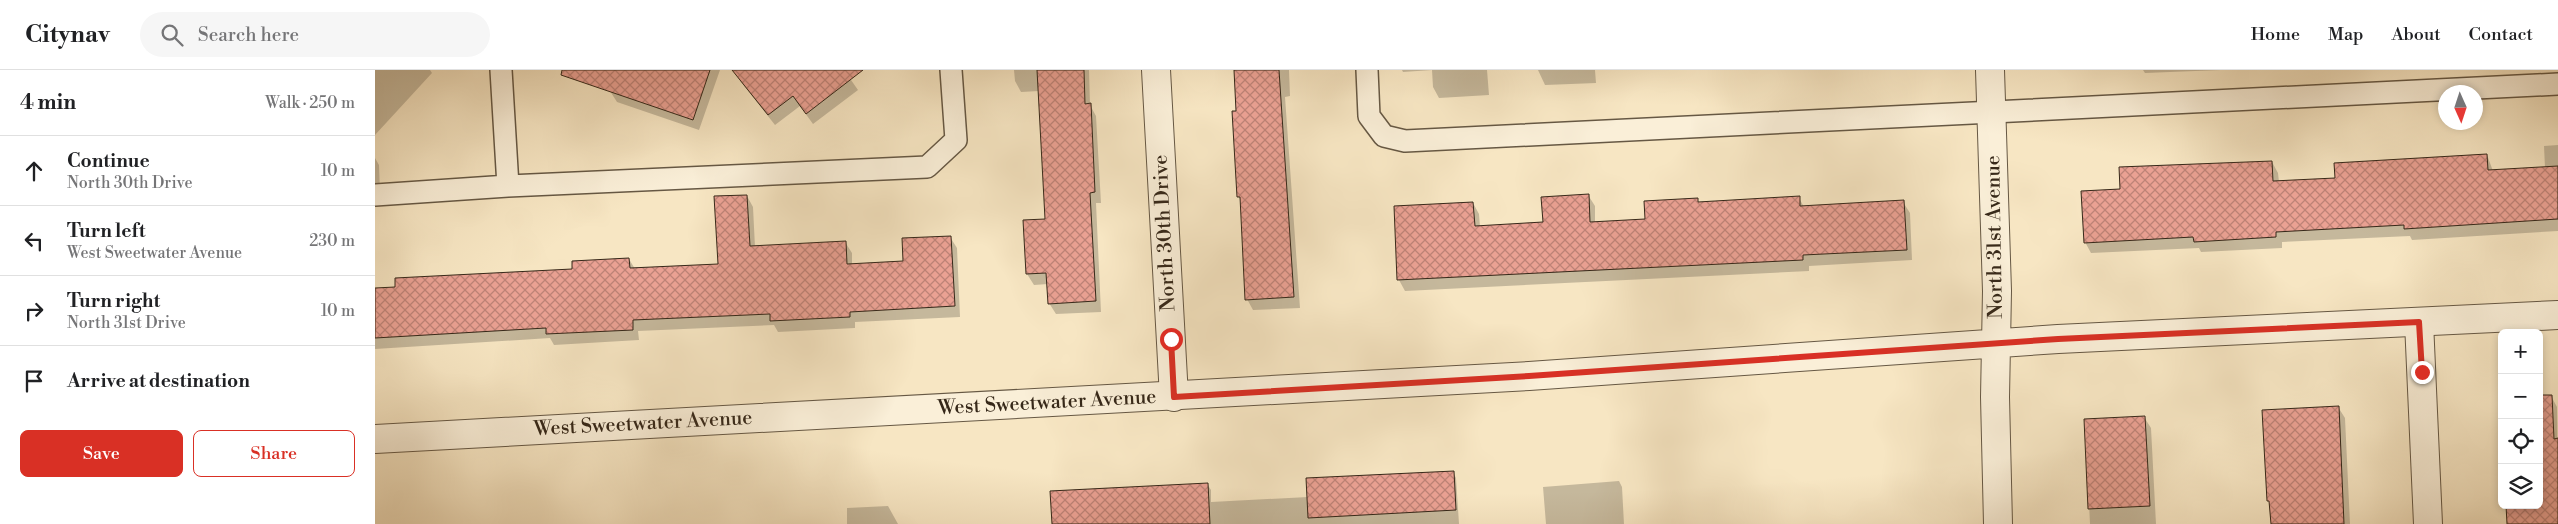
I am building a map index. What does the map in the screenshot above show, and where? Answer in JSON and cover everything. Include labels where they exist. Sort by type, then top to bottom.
[{"type":"street","name":"North 30th Drive","points":[[1156,70],[1174,397]]},
{"type":"street","name":"North 31st Avenue","points":[[1990,70],[1997,344],[1998,524]]},
{"type":"street","name":"West Sweetwater Avenue","points":[[375,439],[1174,397],[1997,344],[2558,315]]},
{"type":"street","points":[[2419,322],[2428,524]]},
{"type":"lane","points":[[501,70],[508,186]]},
{"type":"lane","points":[[375,194],[927,167],[956,140],[951,70]]},
{"type":"lane","points":[[1367,70],[1369,116],[1384,136],[1405,141],[2558,84]]},
{"type":"building","points":[[562,70],[710,70],[693,120],[561,75]]},
{"type":"building","points":[[732,70],[863,70],[806,114],[793,96],[768,115]]},
{"type":"building","points":[[1037,70],[1084,70],[1085,104],[1091,103],[1095,192],[1090,193],[1096,301],[1048,304],[1046,273],[1026,274],[1023,220],[1045,219]]},
{"type":"building","points":[[1234,70],[1279,70],[1294,297],[1245,300],[1240,197],[1237,197],[1232,111],[1236,111]]},
{"type":"building","points":[[2487,154],[2488,170],[2558,166],[2558,219],[2404,229],[2404,225],[2276,232],[2276,237],[2194,242],[2193,237],[2084,243],[2081,191],[2120,189],[2119,167],[2272,161],[2273,181],[2335,178],[2334,163]]},
{"type":"building","points":[[1589,194],[1590,222],[1645,219],[1644,201],[1698,198],[1698,202],[1800,196],[1800,206],[1904,200],[1907,250],[1803,255],[1803,260],[1397,280],[1394,206],[1473,202],[1475,226],[1543,222],[1541,197]]},
{"type":"building","points":[[747,195],[750,246],[846,241],[847,264],[903,261],[902,238],[951,236],[955,306],[850,312],[850,317],[770,321],[770,314],[633,320],[633,330],[546,334],[546,328],[375,338],[375,288],[395,287],[395,278],[572,269],[572,261],[629,258],[630,268],[718,264],[714,196]]},
{"type":"building","points":[[2543,395],[2552,395],[2554,439],[2558,438],[2558,524],[2507,524],[2506,509],[2543,509]]},
{"type":"building","points":[[2339,406],[2344,524],[2271,524],[2269,501],[2267,501],[2262,410]]},
{"type":"building","points":[[2145,416],[2150,506],[2088,509],[2084,419]]},
{"type":"building","points":[[1454,471],[1456,510],[1308,518],[1306,478]]},
{"type":"building","points":[[1208,483],[1210,524],[1052,524],[1050,491]]},
{"type":"route","points":[[1171,339],[1174,397],[1529,376],[2058,339],[2419,322],[2422,372]]}]
